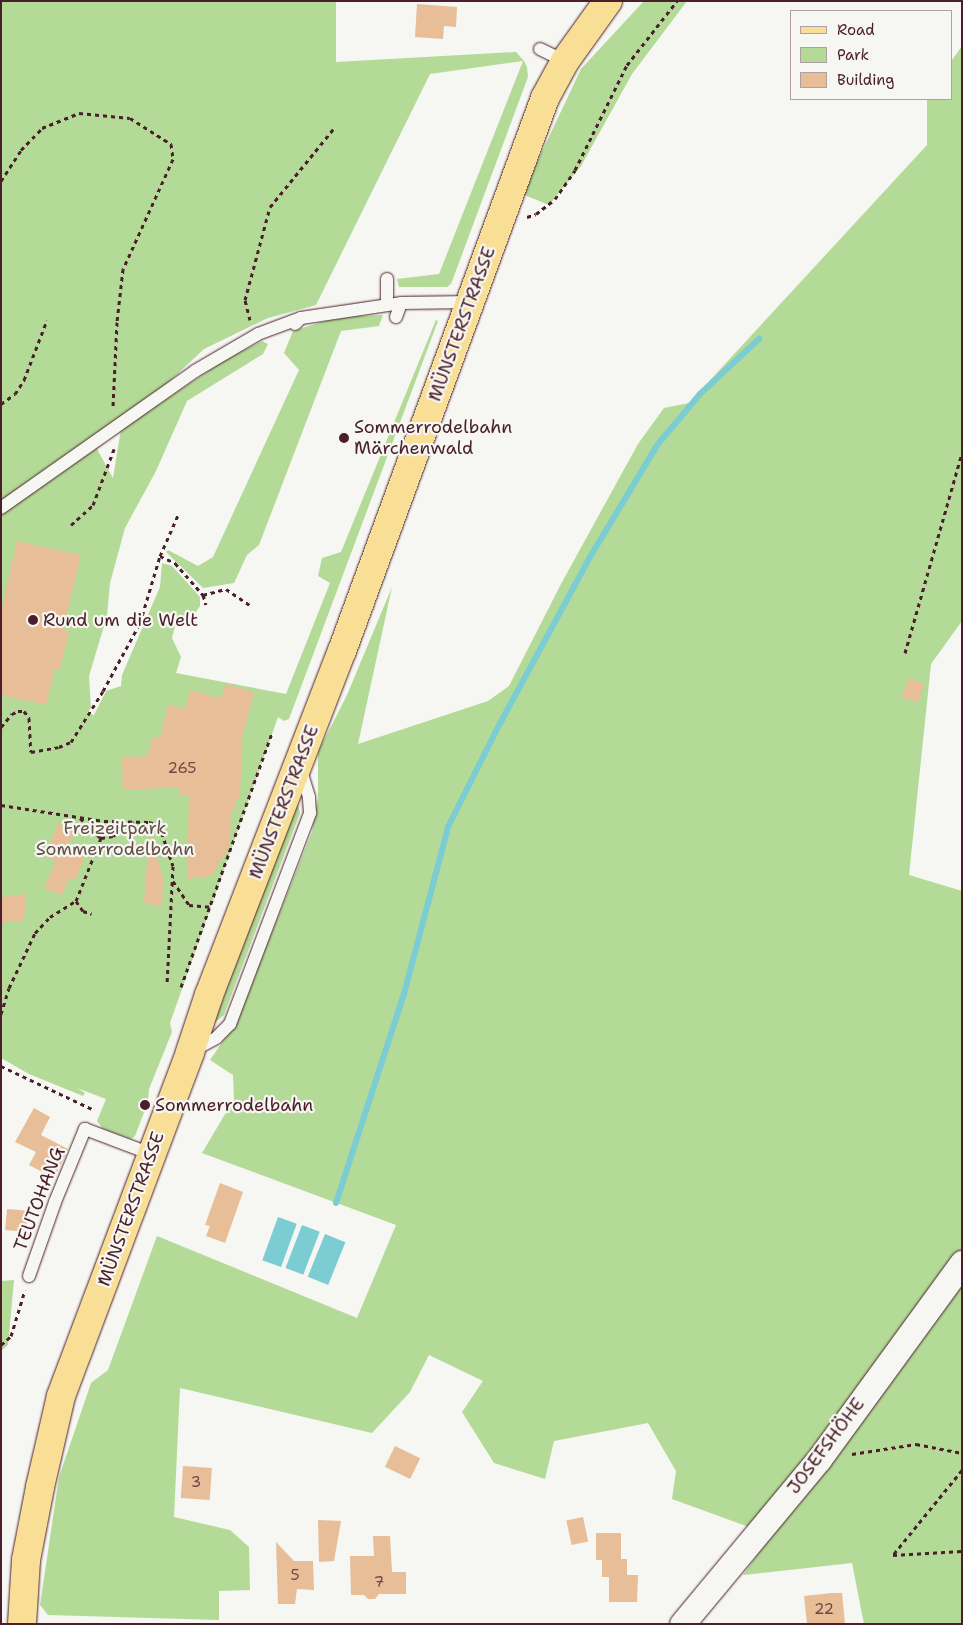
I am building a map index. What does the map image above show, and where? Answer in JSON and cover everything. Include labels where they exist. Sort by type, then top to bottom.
[{"type":"main road","name":"MÜNSTERSTRASSE","points":[[22,1624],[26,1560],[40,1487],[61,1396],[545,98],[565,62],[608,1]]},
{"type":"street","name":"JOSEFSHÖHE","points":[[682,1624],[818,1459],[962,1263]]},
{"type":"lane","points":[[540,48],[565,62]]},
{"type":"lane","points":[[386,305],[387,279]]},
{"type":"lane","points":[[1,508],[195,371],[258,334],[301,318],[386,305],[470,302]]},
{"type":"lane","points":[[396,317],[401,303]]},
{"type":"lane","points":[[290,329],[301,318]]},
{"type":"lane","name":"TEUTOHANG","points":[[29,1276],[55,1202],[85,1129],[152,1154]]},
{"type":"path","points":[[500,221],[523,219],[536,214],[555,199],[575,170],[627,65],[677,1]]},
{"type":"path","points":[[1,180],[21,150],[42,128],[79,113],[130,118],[171,144],[173,159],[123,269],[117,322],[112,430],[114,449],[93,506],[71,524]]},
{"type":"path","points":[[258,334],[247,317],[245,300],[270,207],[335,127]]},
{"type":"path","points":[[1,404],[15,394],[24,380],[47,320]]},
{"type":"path","points":[[905,653],[962,453]]},
{"type":"path","points":[[1,727],[12,714],[18,711],[24,712],[29,718],[31,752],[59,747],[71,742],[103,691],[140,623],[160,556],[178,515]]},
{"type":"path","points":[[160,556],[175,563],[204,595],[206,605]]},
{"type":"path","points":[[204,595],[226,589],[250,605]]},
{"type":"path","points":[[181,988],[272,733]]},
{"type":"path","points":[[1,805],[79,817],[159,825],[173,866],[167,984]]},
{"type":"path","points":[[79,817],[101,838]]},
{"type":"path","points":[[101,838],[112,836],[134,822]]},
{"type":"path","points":[[1,1014],[9,988],[35,932],[50,917],[76,901],[101,838]]},
{"type":"path","points":[[172,880],[190,905],[210,907]]},
{"type":"path","points":[[76,901],[83,911],[92,914]]},
{"type":"path","points":[[1,1066],[92,1109]]},
{"type":"path","name":"TEUTOHANG","points":[[1,1345],[11,1336],[29,1276]]},
{"type":"path","points":[[818,1459],[916,1444],[962,1453]]},
{"type":"path","points":[[962,1470],[893,1556],[962,1551]]},
{"type":"green space","name":"Freizeitpark Sommerrodelbahn","points":[[1,1],[336,1],[336,62],[516,52],[524,61],[527,67],[528,77],[451,284],[447,287],[399,287],[397,279],[439,274],[523,61],[430,74],[316,305],[268,318],[204,349],[97,449],[113,478],[121,429],[225,360],[262,341],[268,344],[263,354],[187,401],[156,471],[125,528],[110,583],[107,616],[89,676],[91,708],[87,713],[94,715],[106,691],[121,686],[122,675],[160,587],[162,563],[172,566],[200,597],[200,606],[188,623],[175,626],[172,638],[181,657],[176,673],[286,694],[330,583],[318,576],[322,558],[341,552],[436,320],[438,321],[289,719],[284,721],[278,717],[170,1023],[172,1032],[149,1089],[148,1102],[135,1136],[131,1139],[103,1129],[97,1121],[106,1099],[77,1088],[85,1093],[83,1096],[29,1074],[1,1058]]},
{"type":"green space","points":[[644,1],[687,1],[632,74],[581,166],[549,205],[522,194],[581,69]]},
{"type":"green space","points":[[962,46],[962,621],[931,664],[909,875],[962,891],[962,1624],[864,1624],[852,1563],[743,1575],[771,1535],[672,1499],[676,1471],[648,1423],[554,1441],[545,1479],[494,1463],[462,1412],[483,1381],[429,1355],[410,1392],[372,1433],[180,1388],[174,1517],[230,1530],[249,1547],[250,1590],[219,1591],[219,1620],[48,1615],[40,1605],[59,1477],[91,1383],[108,1370],[157,1236],[357,1318],[396,1225],[202,1153],[234,1099],[233,1075],[210,1060],[236,1022],[312,832],[318,798],[318,752],[347,695],[392,587],[358,744],[488,701],[509,686],[561,584],[638,444],[664,408],[689,403],[927,145],[927,100],[953,100],[953,59]]},
{"type":"green space","points":[[383,315],[379,326],[341,331],[259,545],[247,555],[234,583],[203,588],[166,552],[168,550],[198,566],[213,557],[299,370],[284,353],[293,331],[338,317]]},
{"type":"green space","points":[[298,804],[300,813],[224,1015],[214,1023],[293,812]]},
{"type":"green space","points":[[14,1280],[8,1345],[1,1351],[1,1281]]},
{"type":"water","points":[[278,1217],[297,1224],[281,1267],[262,1260]]},
{"type":"water","points":[[302,1225],[320,1232],[303,1275],[286,1268]]},
{"type":"water","points":[[325,1234],[345,1242],[328,1285],[308,1277]]},
{"type":"building","points":[[417,4],[457,7],[456,27],[444,26],[443,39],[415,37]]},
{"type":"building","name":"Rund um die Welt","points":[[17,541],[81,555],[63,630],[69,631],[60,669],[55,668],[46,705],[1,695],[1,611]]},
{"type":"building","points":[[909,678],[925,684],[918,703],[902,697]]},
{"type":"building","points":[[226,684],[254,692],[242,739],[240,800],[236,800],[236,809],[231,809],[230,845],[212,876],[187,879],[189,795],[179,795],[179,787],[123,790],[122,757],[148,756],[152,738],[160,738],[168,705],[185,709],[190,690],[221,698]]},
{"type":"building","points":[[58,823],[75,830],[67,849],[85,856],[75,880],[69,878],[62,895],[44,888],[56,861],[45,856]]},
{"type":"building","points":[[149,836],[151,836],[163,879],[162,906],[144,903]]},
{"type":"building","points":[[26,894],[24,920],[1,923],[1,897]]},
{"type":"building","points":[[34,1108],[50,1117],[41,1135],[68,1149],[54,1178],[29,1165],[36,1152],[15,1142]]},
{"type":"building","points":[[220,1183],[243,1192],[225,1243],[206,1236],[210,1226],[205,1225]]},
{"type":"building","points":[[7,1209],[28,1211],[26,1232],[5,1230]]},
{"type":"building","points":[[395,1446],[420,1458],[410,1479],[385,1467]]},
{"type":"building","points":[[183,1466],[212,1468],[210,1500],[181,1498]]},
{"type":"building","points":[[583,1517],[588,1541],[572,1545],[566,1521]]},
{"type":"building","points":[[318,1520],[341,1521],[334,1561],[319,1562]]},
{"type":"building","points":[[596,1533],[621,1533],[621,1559],[627,1559],[627,1575],[638,1575],[637,1602],[609,1602],[609,1577],[602,1577],[602,1560],[596,1560]]},
{"type":"building","points":[[373,1536],[390,1536],[392,1572],[406,1572],[406,1594],[379,1594],[375,1599],[368,1599],[364,1595],[351,1595],[350,1556],[374,1556]]},
{"type":"building","points":[[276,1542],[294,1561],[313,1561],[314,1590],[297,1589],[295,1604],[278,1604]]},
{"type":"building","points":[[842,1593],[845,1624],[807,1624],[804,1596]]},
{"type":"waterway","points":[[336,1203],[404,994],[448,827],[497,729],[590,557],[658,444],[700,394],[759,339]]},
{"type":"place","name":"Sommerrodelbahn Märchenwald","points":[[344,438]]},
{"type":"place","name":"Rund um die Welt","points":[[33,620]]},
{"type":"place","name":"Sommerrodelbahn","points":[[145,1105]]}]
